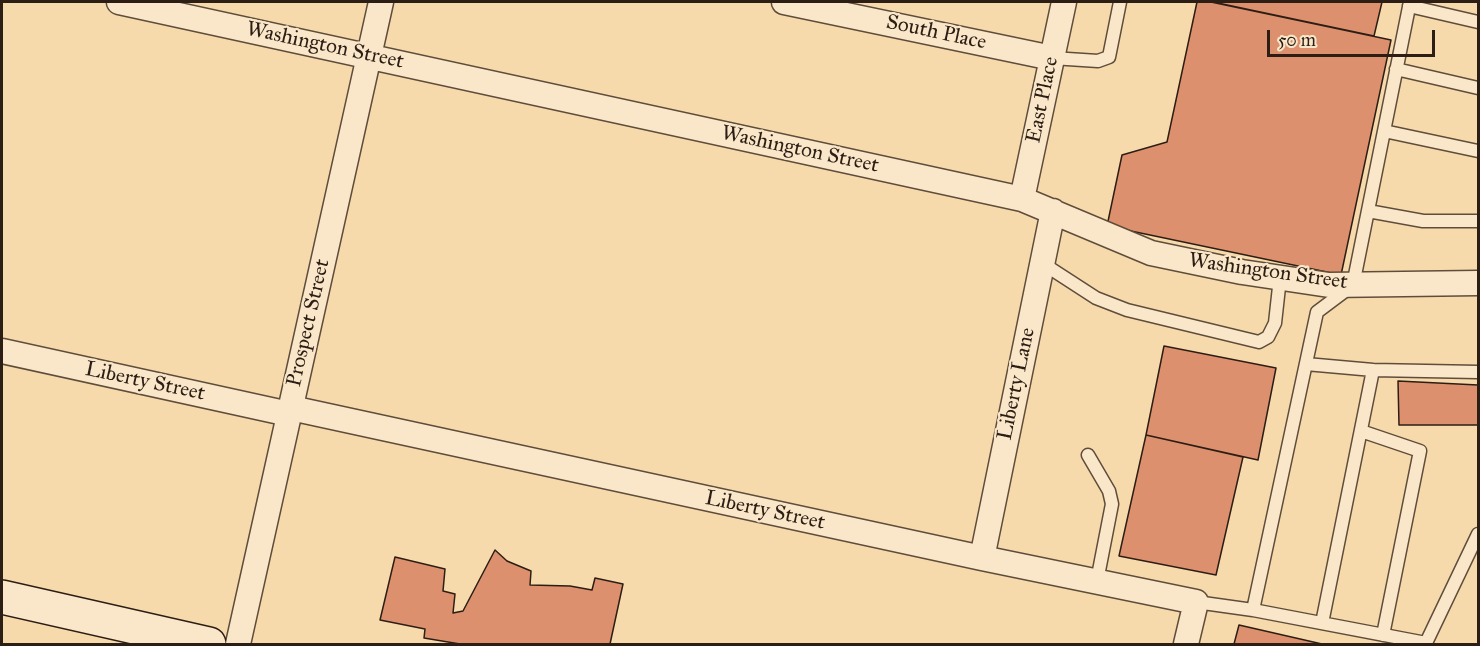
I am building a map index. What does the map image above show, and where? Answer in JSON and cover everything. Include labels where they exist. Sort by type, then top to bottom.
[{"type":"street","name":"Washington Street","points":[[119,2],[1023,199],[1151,253],[1242,273],[1329,285],[1479,283]]},
{"type":"street","name":"Prospect Street","points":[[238,645],[381,2]]},
{"type":"street","name":"South Place","points":[[784,2],[1052,58]]},
{"type":"street","name":"East Place","points":[[1023,199],[1064,2]]},
{"type":"street","name":"Liberty Lane","points":[[982,558],[1053,211]]},
{"type":"street","name":"Liberty Street","points":[[2,351],[1196,602]]},
{"type":"street","points":[[2,597],[208,645]]},
{"type":"street","points":[[1186,645],[1196,602]]},
{"type":"lane","points":[[1052,58],[1098,61],[1109,57],[1120,2]]},
{"type":"lane","points":[[1253,610],[1317,312],[1353,285],[1409,4],[1479,22]]},
{"type":"lane","points":[[1396,69],[1479,88]]},
{"type":"lane","points":[[1384,131],[1479,151]]},
{"type":"lane","points":[[1368,211],[1423,221],[1479,221]]},
{"type":"lane","points":[[1042,263],[1096,298],[1127,310],[1259,342],[1268,337],[1275,323],[1280,278]]},
{"type":"lane","points":[[1306,364],[1373,370],[1479,372]]},
{"type":"lane","points":[[1322,623],[1373,370]]},
{"type":"lane","points":[[1361,431],[1420,451],[1383,635]]},
{"type":"lane","points":[[1088,455],[1109,491],[1112,504],[1097,581]]},
{"type":"lane","points":[[1196,602],[1253,610],[1426,643],[1479,534]]},
{"type":"building","points":[[1197,2],[1211,2],[1391,40],[1341,275],[1107,226],[1122,155],[1167,142]]},
{"type":"building","points":[[1213,2],[1382,2],[1374,36]]},
{"type":"building","points":[[1164,346],[1276,368],[1258,460],[1146,435]]},
{"type":"building","points":[[1398,381],[1478,385],[1478,425],[1399,425]]},
{"type":"building","points":[[1146,435],[1243,457],[1216,575],[1119,556]]},
{"type":"building","points":[[495,550],[507,561],[531,571],[530,585],[570,586],[592,590],[595,578],[623,584],[610,644],[460,644],[424,638],[425,629],[380,620],[395,557],[445,569],[443,591],[455,594],[453,613],[463,611]]},
{"type":"building","points":[[1239,625],[1322,644],[1234,644]]}]
